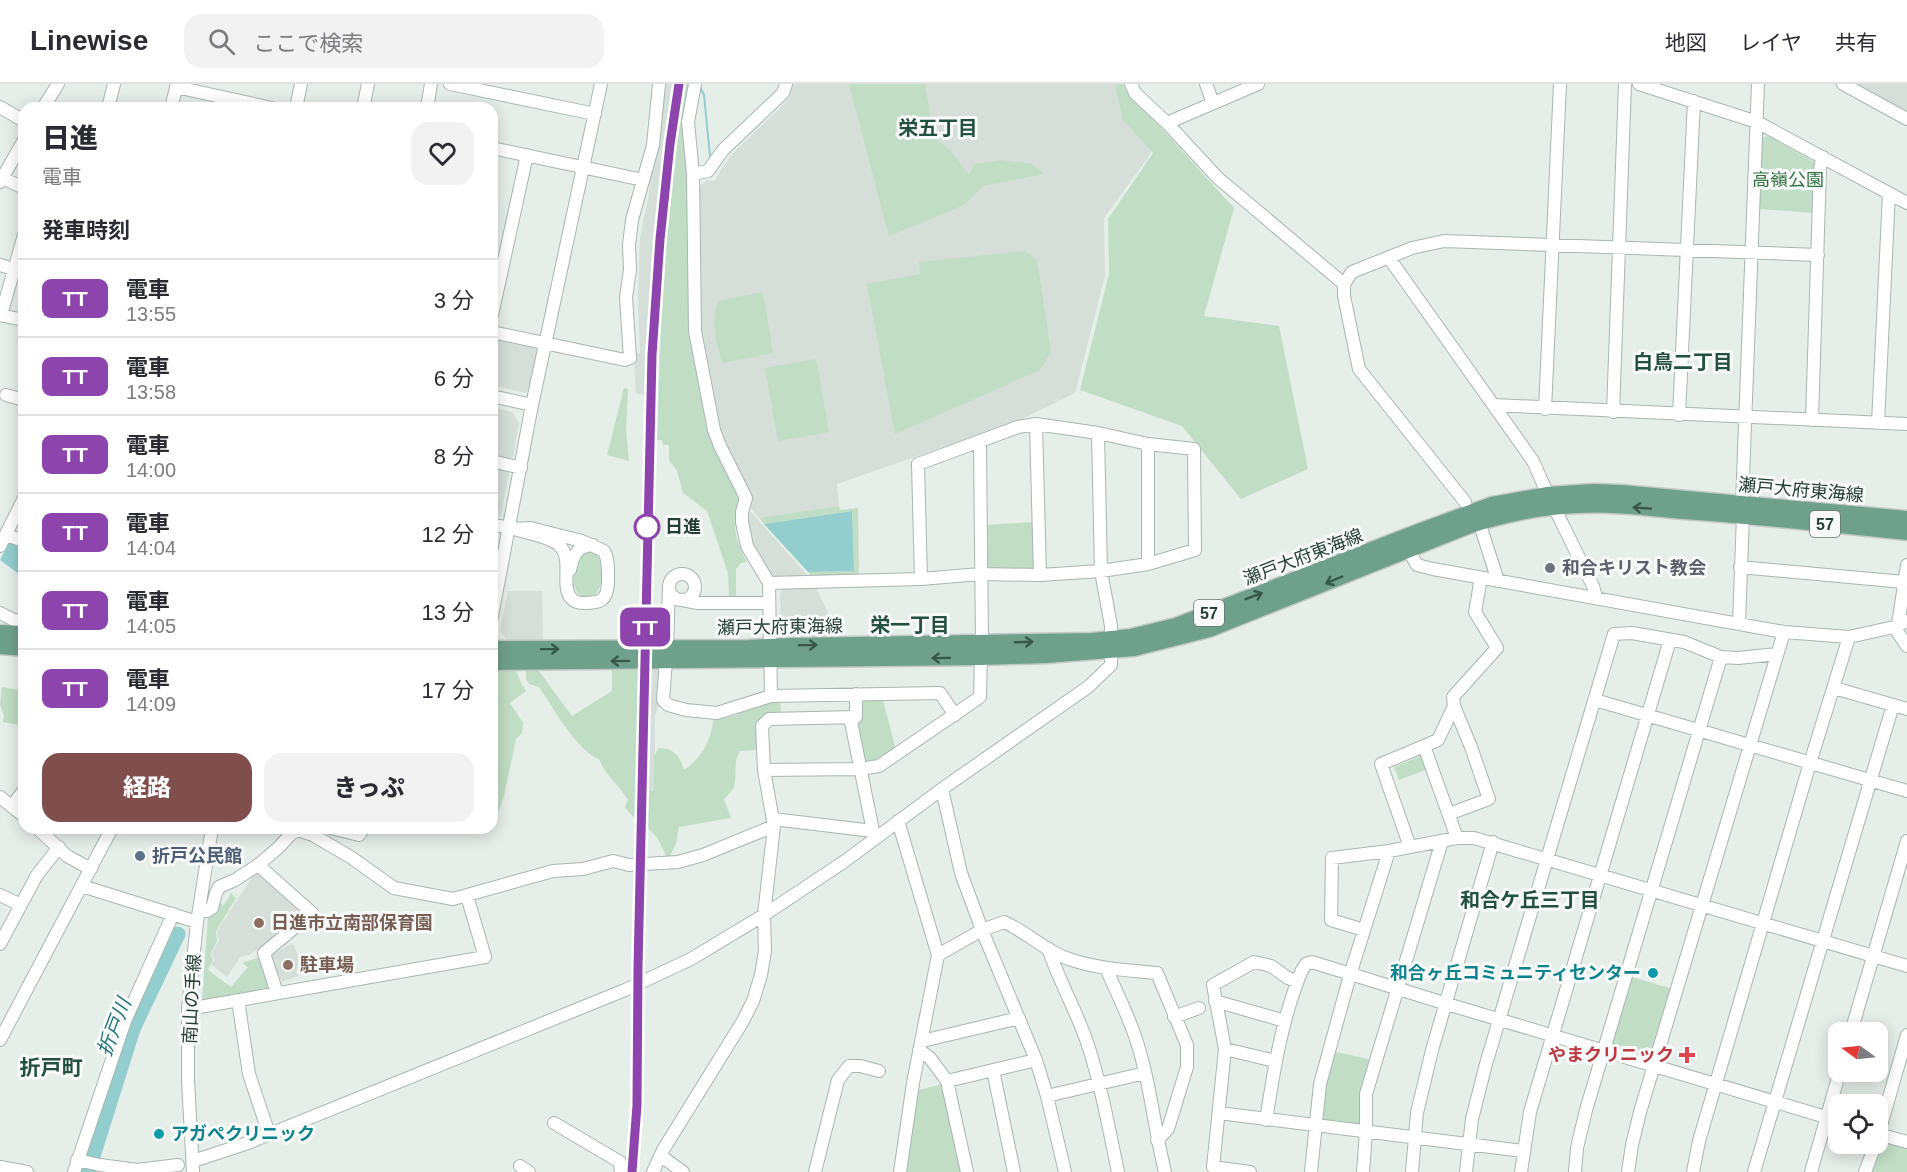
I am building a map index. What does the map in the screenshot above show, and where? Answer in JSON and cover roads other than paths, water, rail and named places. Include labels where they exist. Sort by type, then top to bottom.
[{"type":"main road","name":"瀬戸大府東海線","points":[[498,662],[667,654],[981,650],[1046,655],[1111,644],[1157,643],[1209,629],[1404,544],[1551,501],[1577,505],[1742,510],[1907,519]]},
{"type":"main road","name":"瀬戸大府東海線","points":[[1742,510],[1907,532]]},
{"type":"main road","points":[[0,633],[18,634]]},
{"type":"main road","points":[[0,646],[18,648]]},
{"type":"main road","name":"瀬戸大府東海線","points":[[498,649],[667,654]]},
{"type":"street","points":[[47,102],[58,84]]},
{"type":"street","points":[[110,102],[114,84]]},
{"type":"street","points":[[297,102],[301,84]]},
{"type":"street","points":[[364,102],[368,84]]},
{"type":"street","points":[[428,102],[431,84]]},
{"type":"street","points":[[450,84],[595,114]]},
{"type":"street","points":[[498,584],[512,528],[532,405],[601,84]]},
{"type":"street","points":[[498,333],[625,360],[630,358],[626,297],[630,270],[629,245],[632,220],[653,145],[659,84]]},
{"type":"street","points":[[695,84],[688,122],[693,174],[695,332],[714,430],[746,498],[742,522],[747,546],[769,583],[771,696]]},
{"type":"street","points":[[693,174],[708,171],[723,150],[783,93],[786,84]]},
{"type":"street","points":[[1131,84],[1135,93],[1167,123],[1218,178],[1344,284]]},
{"type":"street","points":[[1206,84],[1214,103]]},
{"type":"street","points":[[1167,123],[1258,84]]},
{"type":"street","points":[[1545,409],[1560,84]]},
{"type":"street","points":[[1613,412],[1625,84]]},
{"type":"street","points":[[1639,84],[1757,122],[1907,203]]},
{"type":"street","points":[[1738,623],[1758,84]]},
{"type":"street","points":[[1843,84],[1907,119]]},
{"type":"street","points":[[172,102],[176,86],[228,102]]},
{"type":"street","points":[[1679,415],[1694,101]]},
{"type":"street","points":[[0,107],[18,118]]},
{"type":"street","points":[[498,149],[643,180]]},
{"type":"street","points":[[18,150],[1,180],[18,186]]},
{"type":"street","points":[[498,288],[527,155]]},
{"type":"street","points":[[1812,420],[1820,168],[1823,157]]},
{"type":"street","points":[[1878,423],[1888,193]]},
{"type":"street","points":[[1465,502],[1359,369],[1344,296],[1344,284],[1352,272],[1421,245],[1444,241],[1818,255]]},
{"type":"street","points":[[18,254],[1,315],[18,319]]},
{"type":"street","points":[[1389,258],[1533,461],[1593,586],[1596,597]]},
{"type":"street","points":[[0,265],[13,269]]},
{"type":"street","points":[[6,395],[18,398]]},
{"type":"street","points":[[498,397],[532,405]]},
{"type":"street","points":[[1494,405],[1907,424]]},
{"type":"street","points":[[769,583],[921,579],[980,574],[1101,571],[1148,564],[1195,550],[1194,449],[1148,444],[1098,433],[1036,424],[1018,427],[918,464],[921,579]]},
{"type":"street","points":[[1036,424],[1040,574]]},
{"type":"street","points":[[193,1167],[625,990],[691,959],[764,915],[873,835],[898,821],[1088,687],[1111,665],[1111,626],[1101,571],[1098,433]]},
{"type":"street","points":[[764,771],[860,769],[879,766],[980,698],[980,442]]},
{"type":"street","points":[[1148,444],[1148,564]]},
{"type":"street","points":[[498,462],[521,468]]},
{"type":"street","points":[[18,510],[3,540],[18,541]]},
{"type":"street","points":[[498,526],[530,528],[593,545],[604,551],[608,558],[608,586],[604,597],[596,603],[576,602],[569,596],[566,558],[558,544],[512,528]]},
{"type":"street","points":[[1482,531],[1498,581]]},
{"type":"street","points":[[1404,544],[1413,561],[1422,567],[1784,632],[1850,636],[1900,624]]},
{"type":"street","points":[[567,579],[573,555],[582,547],[593,545]]},
{"type":"street","points":[[1907,565],[1900,624],[1907,646]]},
{"type":"street","points":[[1740,567],[1904,582]]},
{"type":"street","points":[[682,600],[694,591],[692,579],[685,574],[678,574],[671,579],[669,587],[663,700],[668,705],[686,710],[717,712],[771,696],[939,693],[955,715]]},
{"type":"street","points":[[1449,814],[1489,799],[1454,706],[1453,697],[1497,648],[1475,612],[1481,578]]},
{"type":"street","points":[[669,587],[674,597],[698,603],[770,603]]},
{"type":"street","points":[[0,613],[18,620]]},
{"type":"street","points":[[1628,1172],[1632,1145],[1654,1065],[1784,632]]},
{"type":"street","points":[[1466,1172],[1468,1144],[1475,1108],[1499,1019],[1614,634],[1632,633],[1684,642],[1721,657],[1738,658],[1777,654]]},
{"type":"street","points":[[1693,1172],[1699,1141],[1762,923],[1850,636]]},
{"type":"street","points":[[1521,1172],[1530,1112],[1670,640]]},
{"type":"street","points":[[1575,1172],[1582,1125],[1721,657]]},
{"type":"street","points":[[1834,688],[1907,709]]},
{"type":"street","points":[[653,1172],[660,1156],[753,1001],[761,975],[765,951],[764,915],[773,823],[764,771],[762,726],[769,719],[856,717],[856,694]]},
{"type":"street","points":[[1596,699],[1907,791]]},
{"type":"street","points":[[1754,1172],[1893,705]]},
{"type":"street","points":[[1410,847],[1381,765],[1438,740],[1454,706]]},
{"type":"street","points":[[850,717],[873,835]]},
{"type":"street","points":[[1424,746],[1457,838]]},
{"type":"street","points":[[942,789],[961,873],[1036,1060],[1065,1172]]},
{"type":"street","points":[[0,797],[18,811]]},
{"type":"street","points":[[12,806],[18,798]]},
{"type":"street","points":[[898,821],[938,955],[900,1172]]},
{"type":"street","points":[[310,834],[352,858],[394,888],[453,899],[553,871],[583,869],[613,861],[629,865],[678,862],[703,855],[773,823],[873,835]]},
{"type":"street","points":[[45,834],[67,856],[91,869]]},
{"type":"street","points":[[0,1040],[109,834]]},
{"type":"street","name":"南山の手線","points":[[193,1167],[188,1080],[188,1009],[198,916],[211,834]]},
{"type":"street","points":[[82,886],[173,914],[198,916],[212,908],[219,887],[258,865],[291,834]]},
{"type":"street","points":[[1364,930],[1331,920],[1332,858],[1457,838],[1474,838],[1907,966]]},
{"type":"street","points":[[1854,1022],[1907,841]]},
{"type":"street","points":[[1363,1172],[1366,1094],[1442,842]]},
{"type":"street","points":[[1412,1172],[1417,1113],[1432,1050],[1493,842]]},
{"type":"street","points":[[0,945],[37,875],[59,847]]},
{"type":"street","points":[[1311,1172],[1320,1084],[1350,975],[1389,850]]},
{"type":"street","points":[[258,865],[312,913],[264,953],[277,993]]},
{"type":"street","points":[[0,895],[21,905]]},
{"type":"street","points":[[188,1009],[485,957],[467,896]]},
{"type":"street","points":[[173,914],[125,1021],[75,1166],[136,1170],[178,1165]]},
{"type":"street","points":[[938,955],[982,930],[1004,922],[1019,928],[1069,959],[1106,968],[1157,973],[1187,1045],[1187,1067],[1168,1129],[1157,1140]]},
{"type":"street","points":[[1048,948],[1054,968],[1087,1041],[1099,1083],[1118,1172]]},
{"type":"street","points":[[1250,1172],[1213,1167],[1225,1049],[1213,985],[1254,962],[1271,966],[1288,978],[1297,981]]},
{"type":"street","points":[[1266,1120],[1275,1061],[1285,1021],[1297,981],[1306,964],[1312,962],[1604,1052],[1828,1117]]},
{"type":"street","points":[[1106,968],[1135,1035],[1165,1172]]},
{"type":"street","points":[[238,1000],[249,1074],[269,1134]]},
{"type":"street","points":[[1215,1001],[1285,1021]]},
{"type":"street","points":[[1174,1017],[1199,1008]]},
{"type":"street","points":[[921,1046],[1019,1018]]},
{"type":"street","points":[[1888,1100],[1907,1035]]},
{"type":"street","points":[[921,1046],[947,1081],[967,1172]]},
{"type":"street","points":[[1225,1049],[1275,1061]]},
{"type":"street","points":[[947,1081],[1036,1060]]},
{"type":"street","points":[[815,1172],[838,1080],[849,1065],[879,1071]]},
{"type":"street","points":[[993,1070],[1014,1172]]},
{"type":"street","points":[[1047,1096],[1145,1073]]},
{"type":"street","points":[[1219,1113],[1523,1150]]},
{"type":"street","points":[[554,1123],[620,1162],[621,1172]]},
{"type":"street","points":[[1811,1172],[1828,1131]]},
{"type":"street","points":[[1888,1137],[1907,1142]]},
{"type":"street","points":[[1865,1172],[1872,1154]]},
{"type":"street","points":[[660,1156],[683,1172]]},
{"type":"street","points":[[0,1167],[27,1172]]},
{"type":"water","points":[[852,511],[854,571],[808,572],[764,524]]},
{"type":"water","points":[[9,543],[18,546],[18,573],[0,560]]},
{"type":"waterway","points":[[700,87],[704,95],[710,156]]},
{"type":"waterway","name":"折戸川","points":[[88,1172],[133,1029],[178,934]]},
{"type":"railway","points":[[642,790],[649,436],[653,348],[659,259],[679,84]]},
{"type":"railway","points":[[632,1172],[635,1133]]},
{"type":"train","name":"TT","points":[[632,1172],[637,1105],[652,355],[660,239],[679,84]]},
{"type":"place","name":"日進","points":[[647,527]]},
{"type":"place","name":"和合キリスト教会","points":[[1550,568]]},
{"type":"place","name":"折戸公民館","points":[[140,856]]},
{"type":"place","name":"日進市立南部保育園","points":[[259,923]]},
{"type":"place","name":"駐車場","points":[[288,965]]},
{"type":"place","name":"和合ヶ丘コミュニティセンター","points":[[1653,973]]},
{"type":"place","name":"やまクリニック","points":[[1687,1055]]},
{"type":"place","name":"アガぺクリニック","points":[[159,1134]]},
{"type":"district","name":"栄五丁目","points":[[938,128]]},
{"type":"district","name":"白鳥二丁目","points":[[1683,362]]},
{"type":"district","name":"栄一丁目","points":[[910,625]]},
{"type":"district","name":"和合ケ丘三丁目","points":[[1530,900]]},
{"type":"district","name":"折戸町","points":[[51,1067]]},
{"type":"park label","name":"高嶺公園","points":[[1788,180]]}]
